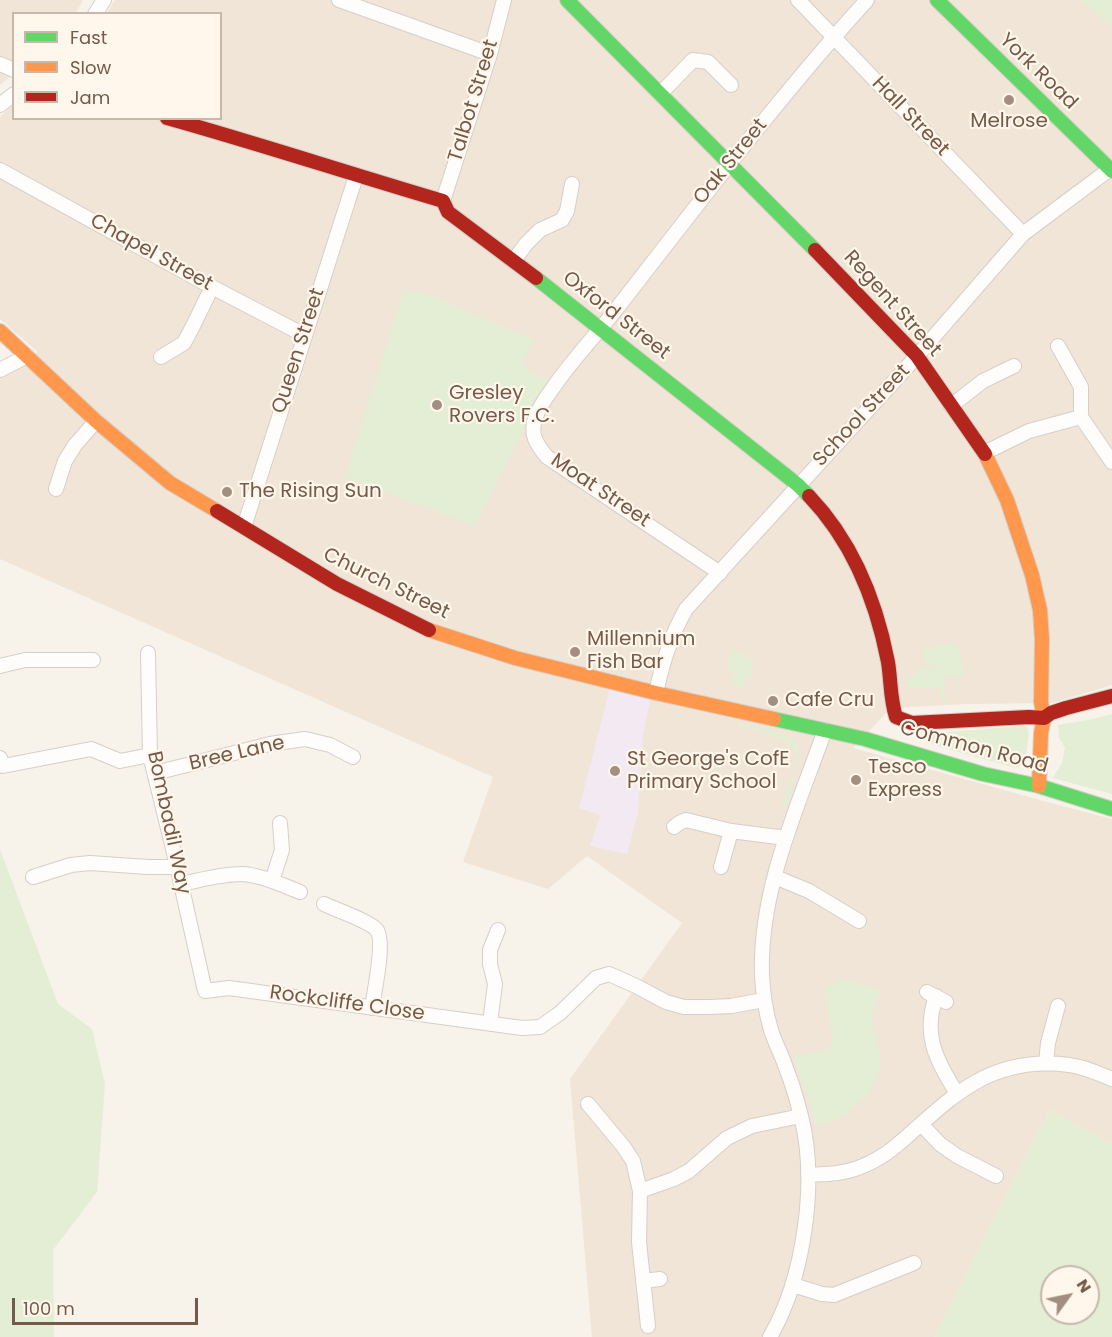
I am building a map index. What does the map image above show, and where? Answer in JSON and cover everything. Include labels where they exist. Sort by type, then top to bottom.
[{"type":"street","points":[[339,0],[490,54]]},
{"type":"street","name":"Talbot Street","points":[[443,201],[490,54],[504,0]]},
{"type":"street","name":"Regent Street","points":[[567,0],[917,356],[984,453],[1007,500],[1032,576],[1040,610],[1041,702],[1044,718],[1041,733],[1039,786]]},
{"type":"street","name":"Hall Street","points":[[798,0],[1023,234]]},
{"type":"street","name":"Oak Street","points":[[601,329],[730,164],[867,0]]},
{"type":"street","name":"York Road","points":[[937,0],[1111,170]]},
{"type":"street","points":[[660,94],[693,60],[708,62],[731,85]]},
{"type":"street","points":[[0,105],[12,96]]},
{"type":"street","points":[[174,120],[443,201]]},
{"type":"street","name":"Chapel Street","points":[[0,170],[304,335]]},
{"type":"street","name":"School Street","points":[[656,693],[678,622],[686,609],[917,356],[1023,234],[1111,170]]},
{"type":"street","name":"Queen Street","points":[[244,527],[356,176]]},
{"type":"street","points":[[514,260],[540,230],[562,220],[567,211],[572,184]]},
{"type":"street","name":"Oxford Street","points":[[443,201],[447,212],[514,260],[798,485],[829,519],[866,585],[879,623],[896,717],[912,723],[1044,718]]},
{"type":"street","points":[[161,357],[184,343],[212,287]]},
{"type":"street","name":"Moat Street","points":[[601,329],[564,372],[545,399],[536,416],[533,428],[534,439],[547,457],[720,573]]},
{"type":"street","name":"Church Street","points":[[0,331],[96,421],[170,483],[337,584],[431,631],[515,658],[656,693],[825,730]]},
{"type":"street","points":[[1058,346],[1081,387],[1081,417],[1112,462]]},
{"type":"street","points":[[0,370],[27,356]]},
{"type":"street","points":[[951,406],[983,381],[1014,366]]},
{"type":"street","points":[[984,453],[1029,432],[1081,417]]},
{"type":"street","points":[[56,489],[65,460],[96,421]]},
{"type":"street","name":"Bombadil Way","points":[[148,653],[150,755],[205,991]]},
{"type":"street","points":[[0,666],[25,660],[93,660]]},
{"type":"street","points":[[1044,718],[1066,708],[1112,696]]},
{"type":"street","points":[[770,1337],[793,1286],[805,1224],[808,1175],[807,1143],[801,1116],[771,1030],[764,1000],[762,957],[768,907],[777,864],[825,730]]},
{"type":"street","name":"Common Road","points":[[825,730],[865,739],[983,774],[1039,786],[1112,809]]},
{"type":"street","name":"Bree Lane","points":[[155,774],[270,744],[305,739],[330,745],[353,757]]},
{"type":"street","points":[[0,758],[3,766],[91,749],[120,761],[150,755]]},
{"type":"street","points":[[674,827],[686,820],[731,831],[786,838]]},
{"type":"street","points":[[272,881],[282,850],[280,823]]},
{"type":"street","points":[[721,867],[731,831]]},
{"type":"street","points":[[33,877],[71,865],[90,863],[177,867]]},
{"type":"street","points":[[181,884],[244,874],[272,881],[300,892]]},
{"type":"street","points":[[775,877],[809,891],[859,921]]},
{"type":"street","points":[[324,904],[368,924],[376,929],[380,936],[381,948],[372,1008]]},
{"type":"street","points":[[490,1023],[495,984],[490,964],[490,950],[498,930]]},
{"type":"street","name":"Rockcliffe Close","points":[[205,991],[229,988],[522,1028],[540,1026],[560,1014],[596,978],[609,974],[666,1002],[684,1007],[731,1006],[764,1000]]},
{"type":"street","points":[[936,997],[931,1010],[931,1038],[938,1060],[957,1094]]},
{"type":"street","points":[[1046,1063],[1048,1043],[1058,1006]]},
{"type":"street","points":[[808,1175],[836,1174],[856,1169],[876,1160],[892,1150],[957,1094],[990,1075],[1017,1066],[1046,1063],[1070,1065],[1112,1079]]},
{"type":"street","points":[[588,1104],[597,1126],[623,1146],[633,1161],[640,1191],[639,1242],[648,1326]]},
{"type":"street","points":[[640,1191],[690,1171],[727,1138],[752,1126],[801,1116]]},
{"type":"street","points":[[921,1124],[940,1144],[957,1156],[996,1176]]},
{"type":"street","points":[[793,1286],[834,1295],[914,1263]]},
{"type":"street","points":[[643,1281],[660,1279]]},
{"type":"shaded area","points":[[0,0],[83,0],[77,12],[12,12],[12,75],[0,85]]},
{"type":"shaded area","points":[[115,0],[1112,0],[1112,685],[1052,703],[966,704],[889,710],[853,748],[1112,819],[1112,1144],[1050,1110],[934,1337],[592,1337],[570,1079],[682,923],[587,856],[548,889],[463,862],[493,777],[0,559],[0,378],[38,352],[0,319],[0,117],[12,106],[12,120],[222,120],[222,12],[108,12]]},
{"type":"shaded area","name":"St George's CofE Primary School","points":[[610,688],[651,697],[643,734],[638,813],[627,854],[590,846],[600,815],[579,808]]},
{"type":"green space","points":[[1078,0],[1112,0],[1112,26]]},
{"type":"green space","name":"Gresley Rovers F.C.","points":[[404,290],[423,292],[535,340],[530,344],[522,366],[548,381],[475,526],[345,477]]},
{"type":"green space","points":[[958,642],[964,674],[958,675],[960,690],[958,691],[956,676],[943,677],[946,702],[942,702],[941,687],[908,689],[907,677],[915,676],[915,670],[940,666],[939,655],[938,664],[927,666],[922,649]]},
{"type":"green space","points":[[731,649],[753,660],[751,680],[744,679],[743,688],[733,686],[734,673],[728,672]]},
{"type":"green space","points":[[1112,714],[1112,794],[1053,778],[1062,763],[1065,748],[1059,738],[1058,725]]},
{"type":"green space","points":[[738,722],[785,734],[798,746],[799,759],[786,807],[781,805],[796,766],[797,756],[794,750],[772,736],[737,725]]},
{"type":"green space","points":[[1027,727],[1029,733],[1025,762],[1016,768],[934,745],[930,741],[933,733]]},
{"type":"green space","points":[[0,849],[58,1004],[92,1029],[105,1084],[97,1192],[53,1250],[54,1337],[0,1337]]},
{"type":"green space","points":[[839,980],[850,980],[881,990],[873,1010],[872,1020],[879,1050],[880,1068],[870,1090],[847,1113],[837,1119],[815,1125],[809,1100],[793,1056],[830,1048],[833,1041],[824,988]]},
{"type":"green space","points":[[1050,1110],[1112,1144],[1112,1337],[934,1337]]},
{"type":"traffic: fast","points":[[567,0],[815,250]]},
{"type":"traffic: fast","points":[[937,0],[1112,171]]},
{"type":"traffic: fast","points":[[536,278],[809,496]]},
{"type":"traffic: fast","points":[[774,719],[865,739],[983,774],[1039,786],[1112,809]]},
{"type":"traffic: slow","points":[[0,331],[96,421],[170,483],[217,511]]},
{"type":"traffic: slow","points":[[985,454],[1007,500],[1032,575],[1040,610],[1041,702],[1044,718],[1041,733],[1039,786]]},
{"type":"traffic: slow","points":[[429,630],[515,658],[774,719]]},
{"type":"traffic: jam","points":[[174,120],[443,201],[448,212],[536,278]]},
{"type":"traffic: jam","points":[[815,250],[917,356],[985,454]]},
{"type":"traffic: jam","points":[[809,496],[838,533],[861,573],[883,639],[896,717],[912,723],[1044,718],[1066,708],[1112,696]]},
{"type":"traffic: jam","points":[[217,511],[337,584],[429,630]]},
{"type":"place","name":"Melrose","points":[[1009,100]]},
{"type":"place","name":"Gresley Rovers F.C.","points":[[437,405]]},
{"type":"place","name":"The Rising Sun","points":[[227,492]]},
{"type":"place","name":"Millennium Fish Bar","points":[[575,652]]},
{"type":"place","name":"Cafe Cru","points":[[773,701]]},
{"type":"place","name":"St George's CofE Primary School","points":[[615,771]]},
{"type":"place","name":"Tesco Express","points":[[856,780]]}]
